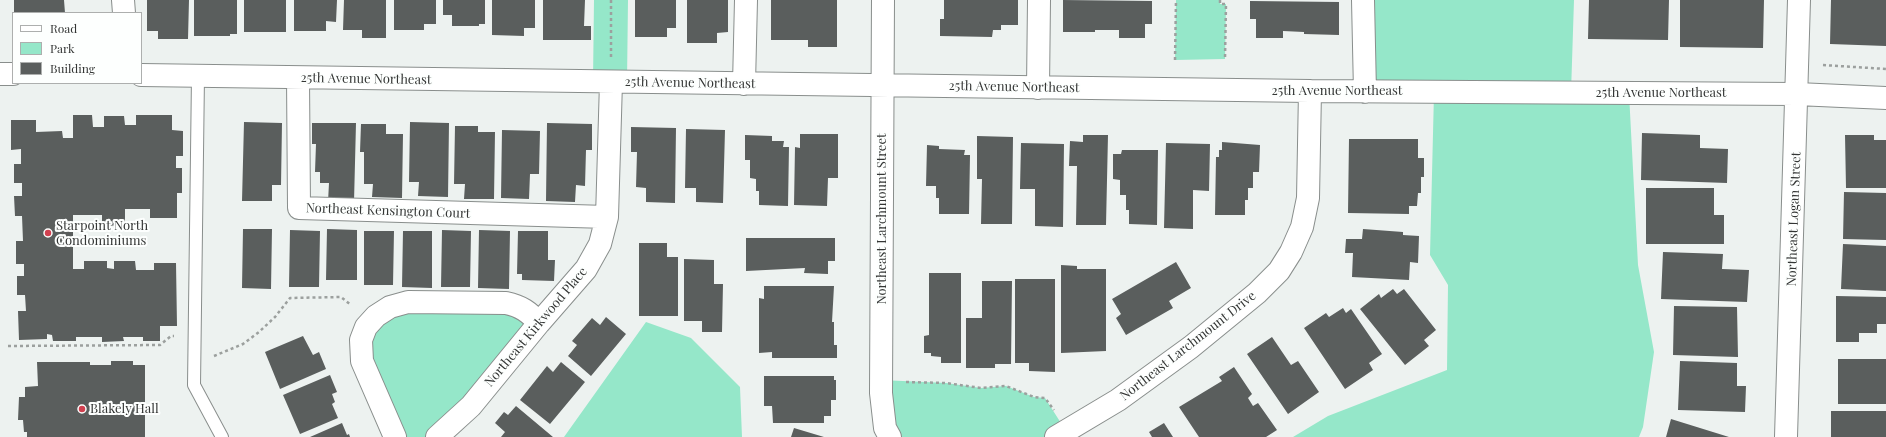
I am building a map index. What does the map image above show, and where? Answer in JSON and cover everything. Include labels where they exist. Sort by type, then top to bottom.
[{"type":"street","points":[[123,0],[124,12]]},
{"type":"street","points":[[744,84],[746,0]]},
{"type":"street","name":"Northeast Larchmount Street","points":[[883,0],[881,393],[885,428],[890,437]]},
{"type":"street","points":[[1038,88],[1039,0]]},
{"type":"street","points":[[1363,0],[1364,92]]},
{"type":"street","name":"Northeast Logan Street","points":[[1786,437],[1799,0]]},
{"type":"street","points":[[0,74],[12,74]]},
{"type":"street","name":"25th Avenue Northeast","points":[[142,75],[1364,92],[1797,94],[1886,98]]},
{"type":"street","name":"Northeast Kensington Court","points":[[298,78],[299,208],[607,217]]},
{"type":"street","name":"Northeast Kirkwood Place","points":[[437,437],[471,406],[539,323],[586,269],[600,244],[607,217],[611,82]]},
{"type":"street","name":"Northeast Larchmount Drive","points":[[1056,437],[1118,400],[1191,346],[1257,293],[1279,271],[1291,252],[1302,227],[1308,198],[1310,91]]},
{"type":"street","points":[[395,437],[362,361],[361,340],[370,323],[376,316],[390,307],[408,302],[506,303],[517,305],[528,312],[539,323]]},
{"type":"street","points":[[870,437],[881,393]]},
{"type":"lane","points":[[198,76],[194,385],[222,437]]},
{"type":"path","points":[[611,0],[611,82]]},
{"type":"path","points":[[1175,60],[1176,0]]},
{"type":"path","points":[[1220,0],[1220,4],[1226,4],[1225,59]]},
{"type":"path","points":[[1820,65],[1886,69]]},
{"type":"path","points":[[194,357],[215,356],[243,344],[275,317],[290,298],[341,297],[370,323]]},
{"type":"path","points":[[8,346],[160,345],[171,336],[194,336]]},
{"type":"path","points":[[903,381],[946,383],[981,388],[1006,386],[1034,397],[1045,398],[1054,410]]},
{"type":"green space","points":[[594,0],[628,0],[627,82],[593,81]]},
{"type":"green space","points":[[1176,0],[1220,0],[1220,4],[1226,4],[1225,59],[1175,60]]},
{"type":"green space","points":[[1363,0],[1574,0],[1571,93],[1629,93],[1638,265],[1654,352],[1643,427],[1639,437],[1293,437],[1328,416],[1447,370],[1448,285],[1430,255],[1434,93],[1365,92]]},
{"type":"green space","points":[[506,303],[539,323],[437,437],[395,437],[362,361],[376,316]]},
{"type":"green space","points":[[646,322],[691,338],[740,387],[742,437],[564,437]]},
{"type":"green space","points":[[881,380],[946,383],[981,388],[1006,386],[1034,397],[1045,398],[1066,431],[1056,437],[890,437]]},
{"type":"building","points":[[14,0],[64,0],[65,12],[14,12]]},
{"type":"building","points":[[147,0],[189,0],[188,39],[158,39],[158,31],[147,31]]},
{"type":"building","points":[[194,0],[237,0],[237,34],[230,34],[230,36],[194,36]]},
{"type":"building","points":[[244,0],[286,0],[286,32],[244,32]]},
{"type":"building","points":[[294,0],[337,0],[336,22],[326,21],[326,31],[294,31]]},
{"type":"building","points":[[344,0],[386,0],[386,38],[362,38],[362,30],[343,30]]},
{"type":"building","points":[[394,0],[436,0],[436,24],[424,24],[424,30],[394,30]]},
{"type":"building","points":[[443,0],[485,0],[485,24],[479,24],[479,26],[452,26],[452,15],[443,15]]},
{"type":"building","points":[[492,0],[535,0],[535,28],[524,28],[524,36],[492,35]]},
{"type":"building","points":[[543,0],[585,0],[584,26],[591,26],[591,40],[543,40]]},
{"type":"building","points":[[635,0],[676,0],[676,28],[667,28],[667,37],[635,37]]},
{"type":"building","points":[[687,0],[728,0],[728,32],[717,33],[717,43],[687,43]]},
{"type":"building","points":[[771,0],[837,0],[837,47],[808,47],[808,40],[771,40]]},
{"type":"building","points":[[944,0],[1018,0],[1018,25],[1001,25],[1001,30],[993,30],[992,37],[940,36],[940,19],[944,19]]},
{"type":"building","points":[[1063,0],[1152,1],[1152,24],[1145,24],[1145,38],[1119,38],[1119,30],[1063,32]]},
{"type":"building","points":[[1589,0],[1669,0],[1668,40],[1588,39]]},
{"type":"building","points":[[1680,0],[1764,0],[1763,48],[1680,47]]},
{"type":"building","points":[[1831,0],[1886,0],[1886,46],[1830,44]]},
{"type":"building","points":[[1250,1],[1339,2],[1339,35],[1304,34],[1304,32],[1283,31],[1283,38],[1256,38],[1256,19],[1250,19]]},
{"type":"building","name":"Starpoint North Condominiums","points":[[73,115],[92,115],[93,127],[104,127],[104,116],[124,116],[125,125],[136,125],[136,115],[172,115],[172,130],[183,131],[183,156],[176,156],[176,168],[182,168],[182,193],[177,193],[177,218],[150,218],[150,209],[125,209],[125,225],[102,226],[102,215],[73,215],[73,269],[84,269],[84,261],[107,261],[107,268],[114,269],[114,261],[135,261],[136,270],[154,270],[154,263],[176,263],[177,326],[160,326],[160,341],[143,341],[143,337],[123,337],[124,341],[102,342],[102,337],[76,337],[76,341],[53,341],[52,335],[47,334],[47,339],[19,340],[18,311],[26,311],[25,295],[17,295],[17,276],[24,276],[24,264],[16,264],[16,241],[23,241],[22,216],[15,216],[14,196],[22,196],[22,183],[14,183],[14,164],[21,164],[21,149],[11,150],[11,120],[36,120],[36,132],[62,131],[63,138],[73,138]]},
{"type":"building","points":[[244,122],[282,123],[281,185],[272,185],[272,201],[242,201]]},
{"type":"building","points":[[410,122],[449,123],[448,197],[418,196],[419,182],[409,182]]},
{"type":"building","points":[[312,123],[356,123],[354,202],[328,202],[329,183],[320,183],[320,172],[315,172],[316,144],[312,144]]},
{"type":"building","points":[[547,123],[592,124],[592,150],[586,150],[585,186],[576,185],[575,202],[546,201]]},
{"type":"building","points":[[361,124],[386,124],[386,134],[403,134],[402,198],[372,197],[373,184],[364,184],[364,152],[360,152]]},
{"type":"building","points":[[455,126],[478,126],[478,132],[495,132],[494,199],[464,199],[465,184],[454,184]]},
{"type":"building","points":[[631,127],[676,128],[675,203],[646,202],[646,188],[636,187],[637,152],[631,152]]},
{"type":"building","points":[[686,129],[725,130],[723,203],[696,202],[696,188],[685,188]]},
{"type":"building","points":[[502,130],[540,131],[539,174],[530,174],[529,199],[501,198]]},
{"type":"building","points":[[1642,133],[1700,135],[1700,148],[1728,149],[1727,183],[1641,180]]},
{"type":"building","points":[[800,134],[838,134],[838,178],[828,178],[827,206],[794,205],[795,147],[800,148]]},
{"type":"building","points":[[745,135],[772,136],[772,141],[784,141],[783,147],[789,147],[788,206],[759,205],[759,191],[756,191],[756,179],[750,178],[750,160],[745,160]]},
{"type":"building","points":[[1083,135],[1108,135],[1106,225],[1076,225],[1077,166],[1069,166],[1070,141],[1083,142]]},
{"type":"building","points":[[1845,135],[1874,135],[1874,140],[1886,140],[1886,188],[1846,188]]},
{"type":"building","points":[[977,136],[1013,137],[1012,224],[981,224],[982,179],[977,179]]},
{"type":"building","points":[[1349,139],[1418,139],[1418,158],[1424,158],[1424,177],[1421,177],[1421,193],[1418,193],[1417,206],[1409,206],[1409,214],[1348,213]]},
{"type":"building","points":[[1222,142],[1260,145],[1259,172],[1253,172],[1253,188],[1248,188],[1248,200],[1245,200],[1245,215],[1215,215],[1216,157],[1219,157],[1219,150],[1222,150]]},
{"type":"building","points":[[1021,143],[1064,144],[1063,227],[1035,226],[1035,189],[1020,189]]},
{"type":"building","points":[[1166,143],[1210,144],[1209,191],[1193,190],[1193,229],[1164,228]]},
{"type":"building","points":[[927,145],[939,146],[939,149],[965,150],[964,155],[970,155],[969,214],[939,214],[939,198],[936,198],[936,186],[926,186]]},
{"type":"building","points":[[1122,150],[1158,150],[1157,225],[1129,224],[1129,210],[1126,210],[1126,195],[1120,195],[1120,180],[1113,179],[1113,154],[1121,154]]},
{"type":"building","points":[[1646,188],[1714,188],[1714,215],[1724,215],[1724,244],[1646,244]]},
{"type":"building","points":[[1844,192],[1886,193],[1886,240],[1843,239]]},
{"type":"building","points":[[243,229],[272,229],[271,289],[242,288]]},
{"type":"building","points":[[327,229],[357,230],[357,280],[326,280]]},
{"type":"building","points":[[1363,229],[1403,232],[1403,235],[1419,236],[1418,263],[1410,262],[1409,280],[1352,277],[1353,253],[1345,253],[1346,239],[1362,239]]},
{"type":"building","points":[[290,230],[320,231],[319,287],[289,287]]},
{"type":"building","points":[[442,230],[471,231],[470,287],[441,287]]},
{"type":"building","points":[[479,230],[510,231],[509,289],[478,288]]},
{"type":"building","points":[[364,231],[394,231],[393,285],[364,285]]},
{"type":"building","points":[[403,231],[432,231],[432,288],[402,287]]},
{"type":"building","points":[[518,231],[548,231],[548,260],[555,260],[554,281],[522,280],[522,274],[517,274]]},
{"type":"building","points":[[746,238],[835,238],[835,261],[828,261],[828,274],[804,273],[805,268],[746,271]]},
{"type":"building","points":[[639,243],[667,243],[667,257],[678,257],[678,316],[639,316]]},
{"type":"building","points":[[1843,244],[1886,246],[1886,291],[1841,289]]},
{"type":"building","points":[[1663,252],[1723,254],[1722,269],[1749,270],[1747,302],[1661,299]]},
{"type":"building","points":[[684,259],[714,260],[714,284],[723,284],[722,332],[702,332],[702,321],[684,321]]},
{"type":"building","points":[[1176,262],[1191,288],[1169,301],[1173,308],[1126,335],[1116,318],[1121,314],[1112,299]]},
{"type":"building","points":[[1061,265],[1077,266],[1077,269],[1106,269],[1106,351],[1061,353]]},
{"type":"building","points":[[929,273],[961,273],[961,363],[941,363],[941,357],[931,356],[931,353],[924,353],[924,336],[929,335]]},
{"type":"building","points":[[1015,279],[1055,279],[1055,372],[1029,371],[1029,363],[1015,363]]},
{"type":"building","points":[[982,281],[1012,281],[1011,364],[995,364],[995,368],[966,368],[966,318],[982,318]]},
{"type":"building","points":[[764,286],[834,286],[832,322],[834,322],[834,345],[837,345],[837,358],[772,358],[772,352],[759,353],[759,298],[764,299]]},
{"type":"building","points":[[1393,289],[1397,294],[1404,289],[1436,330],[1424,340],[1429,346],[1405,365],[1360,309],[1379,294],[1381,298]]},
{"type":"building","points":[[1836,296],[1886,297],[1886,324],[1877,324],[1877,333],[1859,333],[1859,342],[1836,342]]},
{"type":"building","points":[[1674,306],[1737,307],[1738,357],[1673,355]]},
{"type":"building","points":[[1343,308],[1346,313],[1351,309],[1382,354],[1369,363],[1373,370],[1345,389],[1304,328],[1326,313],[1329,317]]},
{"type":"building","points":[[606,317],[626,334],[591,376],[568,356],[577,345],[572,341],[592,318],[600,325]]},
{"type":"building","points":[[303,336],[313,355],[319,352],[326,369],[280,389],[265,352]]},
{"type":"building","points":[[1272,337],[1291,365],[1298,361],[1319,392],[1288,414],[1247,354]]},
{"type":"building","points":[[1838,359],[1886,359],[1886,404],[1838,404]]},
{"type":"building","name":"Blakely Hall","points":[[111,361],[133,361],[133,365],[145,365],[145,437],[27,437],[27,432],[24,432],[23,420],[18,420],[19,397],[25,397],[25,387],[38,386],[37,362],[90,362],[90,365],[111,365]]},
{"type":"building","points":[[1680,361],[1737,363],[1737,386],[1746,386],[1745,412],[1678,410]]},
{"type":"building","points":[[561,362],[585,382],[550,424],[520,400],[547,366],[553,372]]},
{"type":"building","points":[[1234,367],[1252,394],[1248,398],[1253,406],[1258,403],[1277,430],[1266,437],[1199,437],[1179,407],[1222,381],[1219,377]]},
{"type":"building","points":[[330,375],[337,392],[332,394],[335,402],[332,404],[338,418],[300,434],[283,395]]},
{"type":"building","points":[[764,376],[834,376],[834,380],[836,380],[836,400],[831,400],[831,416],[824,416],[824,423],[773,423],[772,406],[764,406]]},
{"type":"building","points":[[516,406],[553,437],[501,437],[505,432],[495,423],[504,412],[508,415]]},
{"type":"building","points":[[1831,411],[1886,411],[1886,437],[1831,437]]},
{"type":"building","points":[[1671,419],[1729,437],[1666,437]]},
{"type":"building","points":[[342,423],[347,435],[349,434],[350,437],[310,437]]},
{"type":"building","points":[[1164,423],[1173,437],[1152,437],[1149,432]]},
{"type":"building","points":[[794,428],[824,437],[791,437]]},
{"type":"place","name":"Starpoint North Condominiums","points":[[48,233]]},
{"type":"place","name":"Blakely Hall","points":[[82,409]]}]
